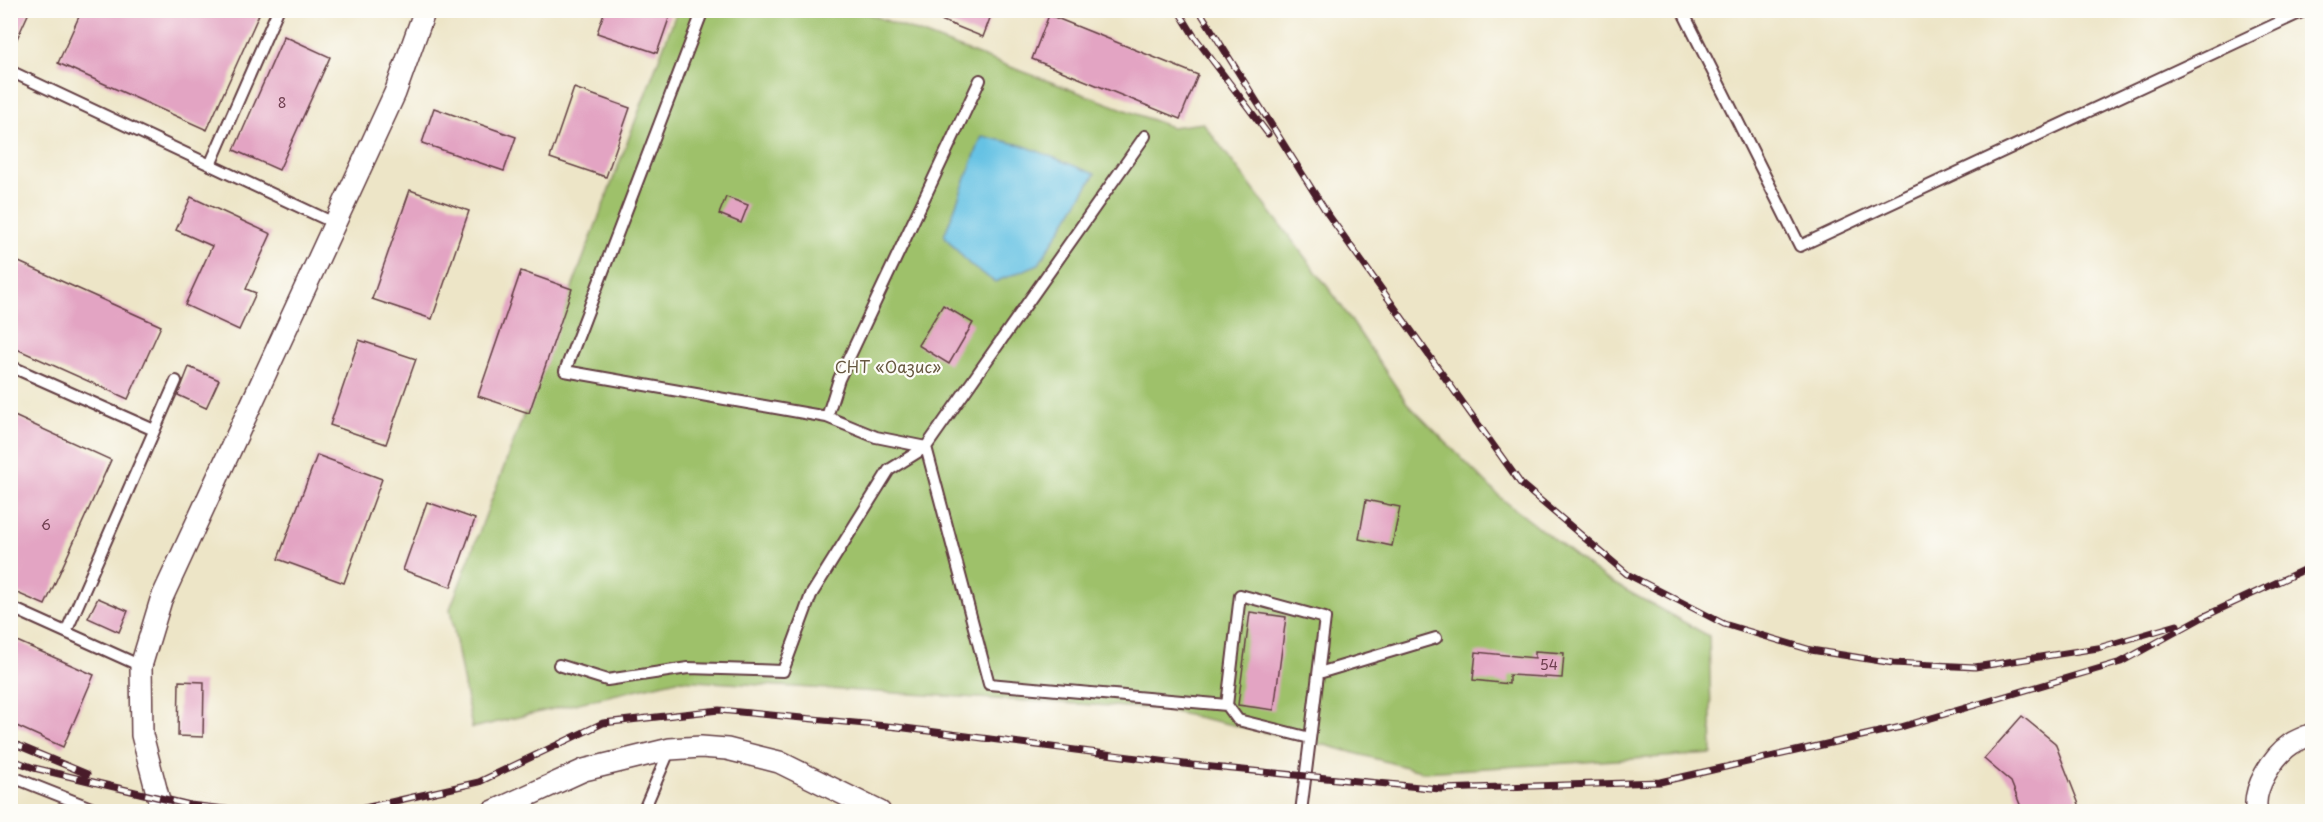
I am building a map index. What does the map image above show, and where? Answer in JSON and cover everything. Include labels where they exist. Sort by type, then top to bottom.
[{"type":"street","points":[[162,812],[142,735],[141,666],[161,600],[395,93],[425,10]]},
{"type":"street","points":[[2257,812],[2254,802],[2266,771],[2290,744],[2313,734]]},
{"type":"street","points":[[492,812],[584,770],[670,749],[701,747],[727,749],[779,762],[872,810]]},
{"type":"lane","points":[[210,165],[278,10]]},
{"type":"lane","points":[[703,10],[565,371],[827,417],[876,437],[926,447]]},
{"type":"lane","points":[[1682,10],[1800,246],[2306,10]]},
{"type":"lane","points":[[10,71],[334,223]]},
{"type":"lane","points":[[827,417],[839,379],[980,80]]},
{"type":"lane","points":[[560,665],[606,680],[688,668],[783,671],[811,595],[889,470],[926,447],[1145,135]]},
{"type":"lane","points":[[10,366],[154,430]]},
{"type":"lane","points":[[66,632],[176,381]]},
{"type":"lane","points":[[926,447],[989,684],[1227,705]]},
{"type":"lane","points":[[1301,812],[1326,618],[1240,595],[1227,705],[1238,720],[1310,738]]},
{"type":"lane","points":[[10,607],[141,666]]},
{"type":"lane","points":[[1319,673],[1436,638]]},
{"type":"lane","points":[[643,812],[670,749]]},
{"type":"lane","points":[[10,776],[101,812]]},
{"type":"green space","name":"СНТ «Оазис»","points":[[677,11],[861,11],[1171,127],[1203,123],[1336,298],[1407,403],[1502,499],[1604,578],[1709,636],[1712,754],[1424,772],[1325,745],[1160,709],[677,680],[472,728],[450,609]]},
{"type":"water","points":[[982,136],[1022,145],[1095,174],[1039,264],[995,282],[971,266],[944,236]]},
{"type":"building","points":[[10,10],[30,10],[10,54]]},
{"type":"building","points":[[82,10],[261,10],[207,130],[58,63]]},
{"type":"building","points":[[605,10],[672,10],[657,53],[597,33]]},
{"type":"building","points":[[916,10],[993,10],[983,37]]},
{"type":"building","points":[[1049,15],[1198,75],[1180,119],[1032,59]]},
{"type":"building","points":[[284,36],[330,57],[279,170],[234,150]]},
{"type":"building","points":[[574,88],[630,108],[606,177],[550,158]]},
{"type":"building","points":[[434,108],[516,137],[504,171],[422,143]]},
{"type":"building","points":[[410,190],[469,211],[432,319],[372,299]]},
{"type":"building","points":[[191,197],[271,234],[246,289],[256,293],[239,330],[185,305],[212,246],[176,230]]},
{"type":"building","points":[[726,197],[748,205],[741,223],[719,214]]},
{"type":"building","points":[[10,258],[161,326],[128,399],[10,346]]},
{"type":"building","points":[[521,271],[572,289],[529,413],[478,396]]},
{"type":"building","points":[[943,305],[973,323],[949,364],[918,345]]},
{"type":"building","points":[[359,340],[416,359],[386,444],[330,425]]},
{"type":"building","points":[[189,367],[219,380],[206,408],[178,395]]},
{"type":"building","points":[[10,414],[111,460],[45,605],[10,590]]},
{"type":"building","points":[[317,455],[382,479],[344,583],[278,559]]},
{"type":"building","points":[[1366,500],[1400,507],[1392,546],[1359,539]]},
{"type":"building","points":[[427,502],[475,519],[451,587],[403,570]]},
{"type":"building","points":[[98,598],[128,611],[119,632],[88,618]]},
{"type":"building","points":[[1250,612],[1286,617],[1274,710],[1238,705]]},
{"type":"building","points":[[10,638],[94,675],[63,747],[10,723]]},
{"type":"building","points":[[1535,651],[1564,653],[1562,678],[1509,675],[1509,684],[1473,680],[1476,652],[1535,658]]},
{"type":"building","points":[[179,681],[204,682],[203,737],[178,736]]},
{"type":"building","points":[[2022,716],[2055,743],[2082,812],[2023,812],[2011,782],[1984,759]]},
{"type":"railway","points":[[1178,10],[1194,36],[1268,134]]},
{"type":"railway","points":[[1199,10],[1327,213],[1521,484],[1627,574],[1724,624],[1811,650],[1893,663],[1975,667],[2098,648],[2177,625]]},
{"type":"railway","points":[[347,812],[479,782],[603,723],[719,710],[897,727],[1192,765],[1440,789],[1660,782],[1901,727],[2121,662],[2203,617],[2312,566]]},
{"type":"railway","points":[[10,742],[87,774]]},
{"type":"railway","points":[[10,759],[34,768],[190,805],[250,812]]}]
